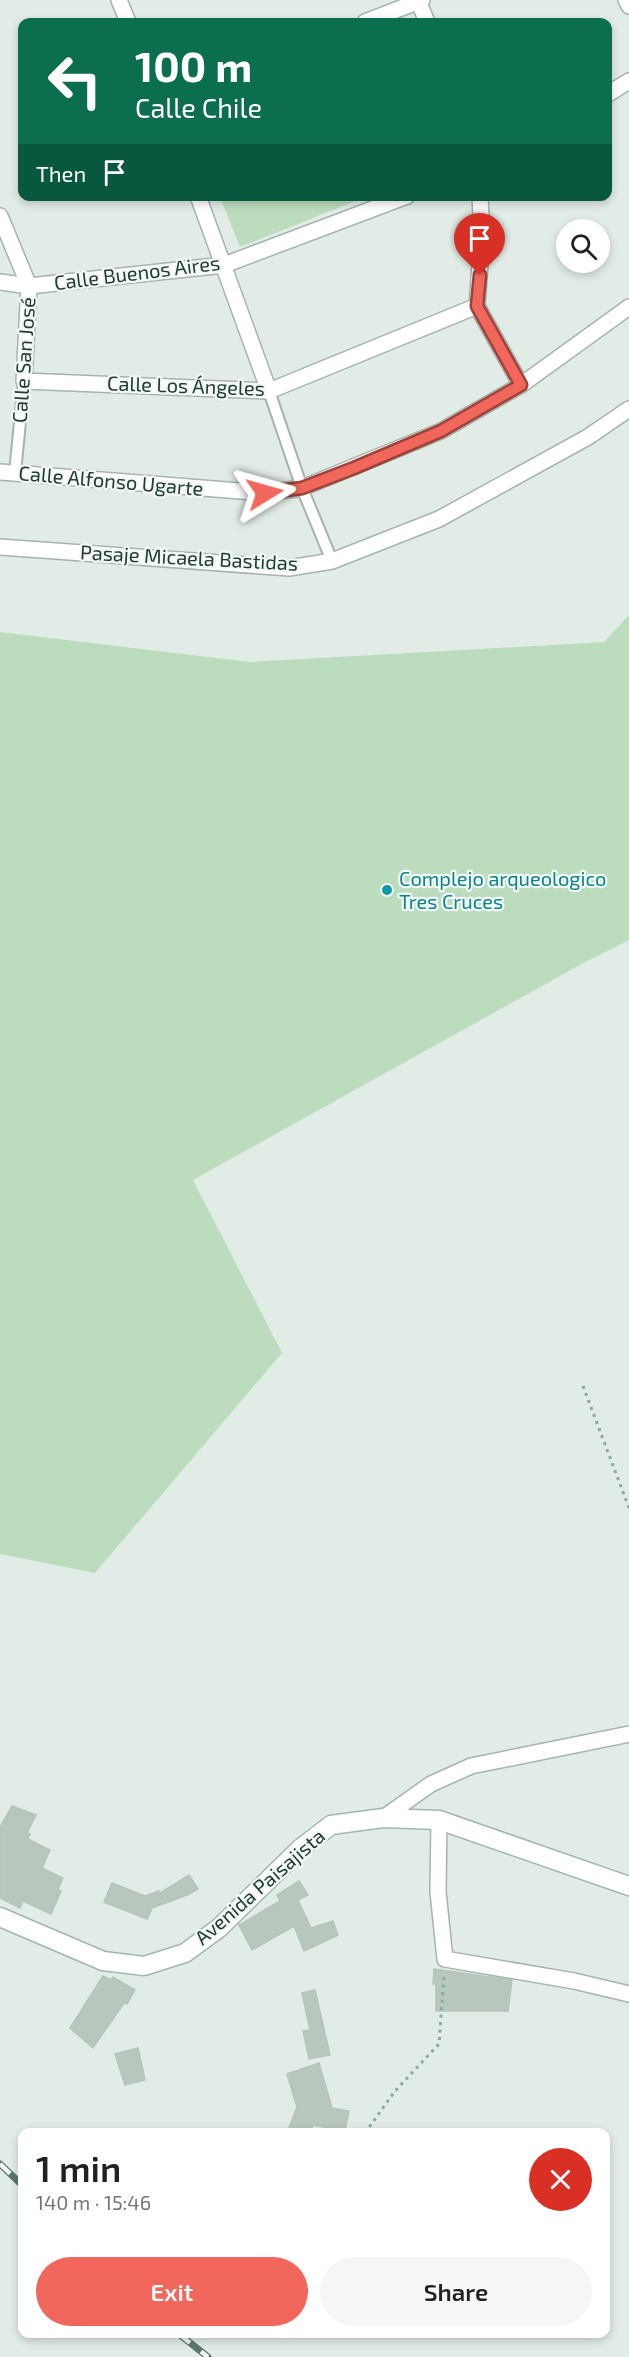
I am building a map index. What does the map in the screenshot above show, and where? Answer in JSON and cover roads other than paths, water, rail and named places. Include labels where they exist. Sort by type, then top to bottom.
[{"type":"main road","name":"Avenida Paisajista","points":[[0,1917],[103,1961],[144,1966],[185,1953],[219,1928],[301,1848],[331,1825],[383,1818],[440,1820],[628,1885]]},
{"type":"street","points":[[119,0],[127,18]]},
{"type":"street","points":[[375,18],[419,0],[426,18]]},
{"type":"street","points":[[626,0],[629,6]]},
{"type":"street","points":[[612,92],[629,81]]},
{"type":"street","points":[[200,201],[302,488],[332,561]]},
{"type":"street","name":"Calle Buenos Aires","points":[[0,282],[29,286],[224,264],[394,201]]},
{"type":"street","points":[[480,201],[482,237],[477,306],[521,385]]},
{"type":"street","name":"Calle San José","points":[[0,216],[29,286],[24,381],[7,472]]},
{"type":"street","name":"Calle Los Ángeles","points":[[24,381],[269,391],[477,306]]},
{"type":"street","name":"Calle Alfonso Ugarte","points":[[7,472],[265,493],[302,488],[441,431],[521,385],[629,307]]},
{"type":"street","name":"Pasaje Micaela Bastidas","points":[[0,547],[289,568],[332,561],[439,519],[588,437],[629,409]]},
{"type":"street","points":[[383,1818],[430,1784],[471,1766],[629,1734]]},
{"type":"street","points":[[440,1820],[438,1892],[445,1959],[563,1979],[629,1994]]},
{"type":"railway","points":[[0,2164],[18,2181]]},
{"type":"railway","points":[[184,2338],[208,2357]]},
{"type":"place","name":"Complejo arqueologico Tres Cruces","points":[[387,890]]}]
